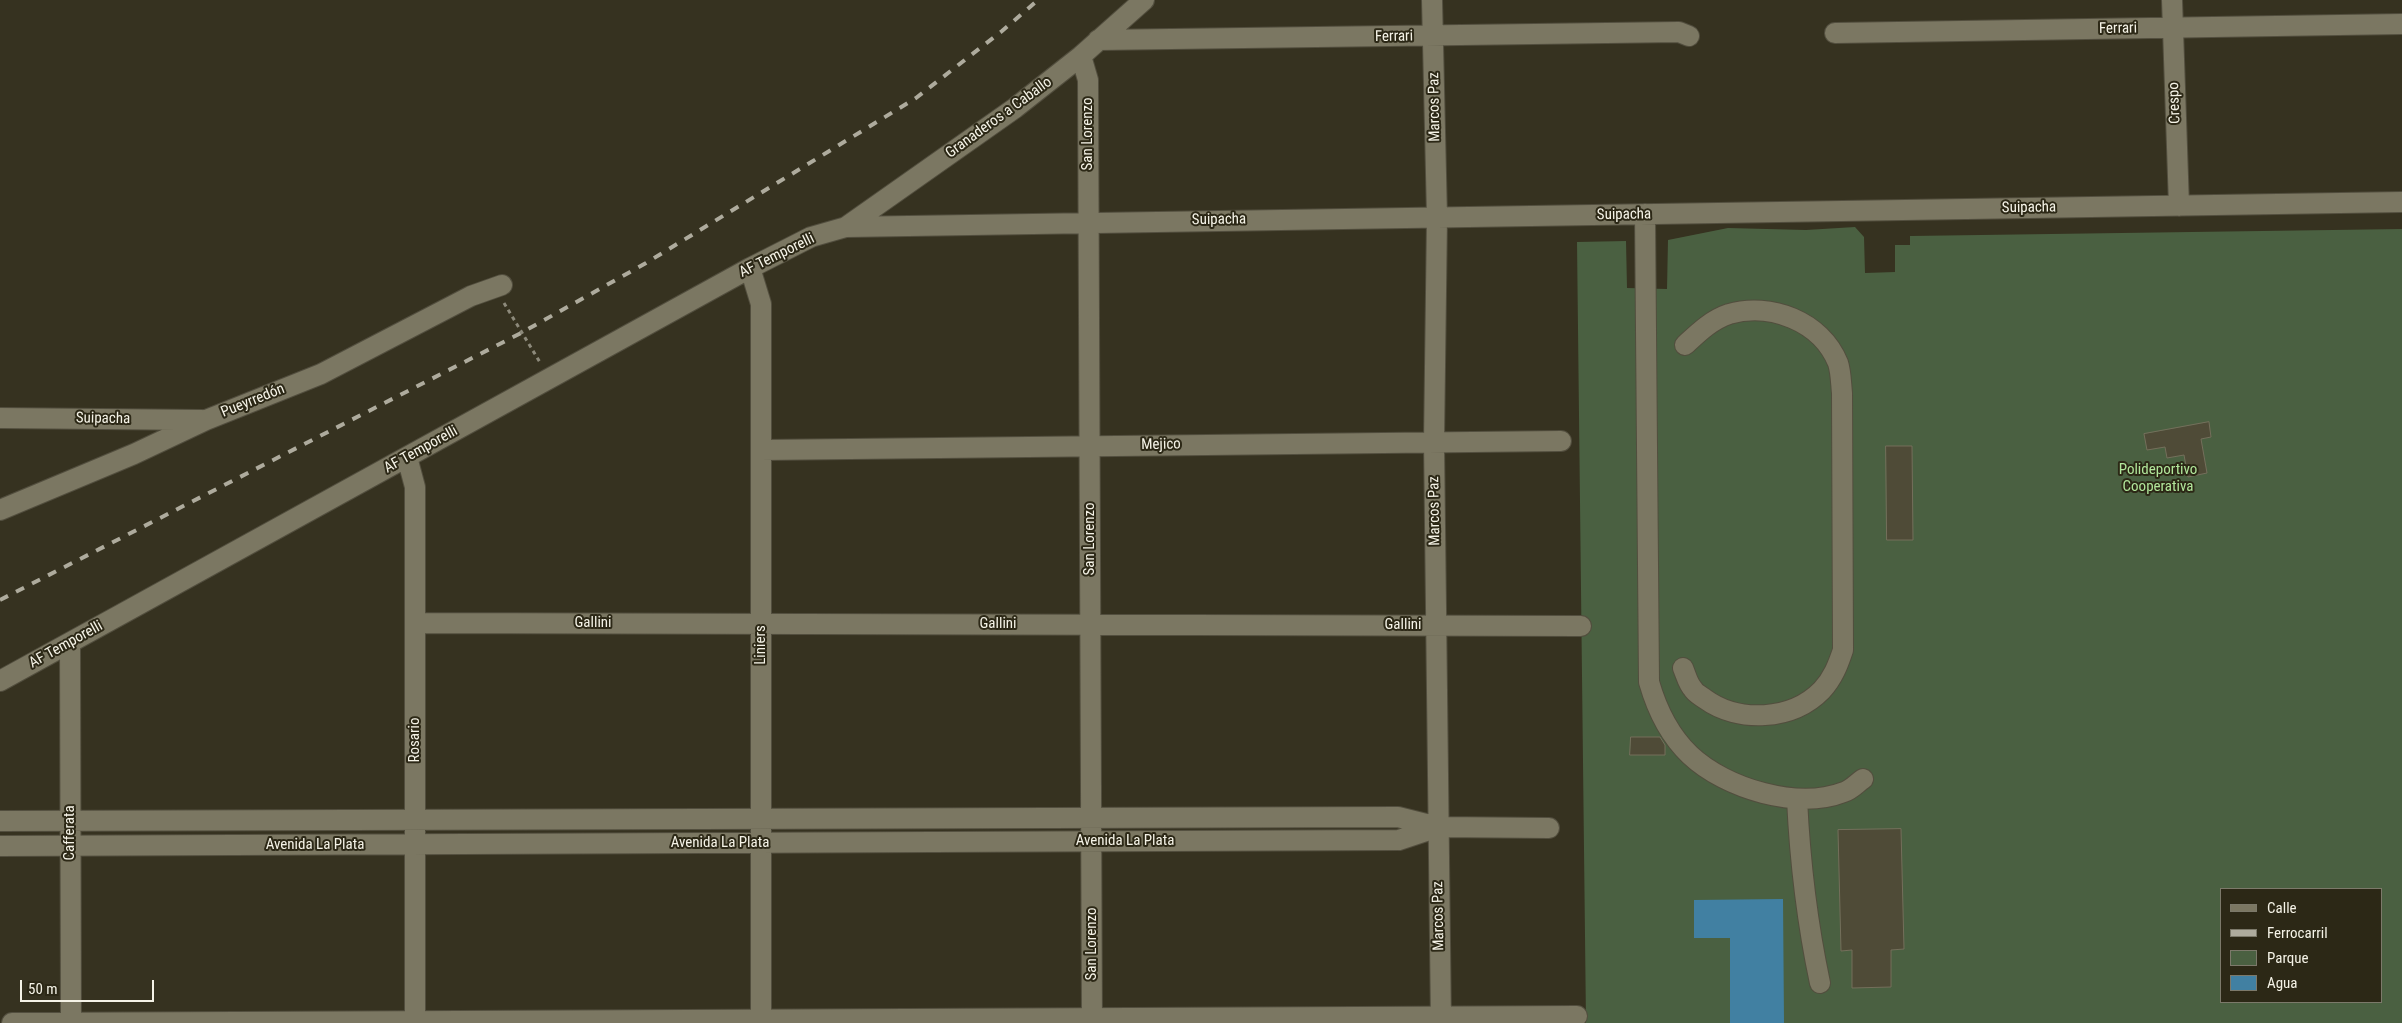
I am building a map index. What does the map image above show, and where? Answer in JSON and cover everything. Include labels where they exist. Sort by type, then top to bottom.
[{"type":"street","name":"Granaderos a Caballo","points":[[846,227],[1016,108],[1081,56],[1144,0]]},
{"type":"street","name":"Marcos Paz","points":[[1432,0],[1437,218],[1434,442],[1440,1020]]},
{"type":"street","name":"Crespo","points":[[2172,0],[2179,206]]},
{"type":"street","name":"Ferrari","points":[[1835,33],[2402,24]]},
{"type":"street","name":"Ferrari","points":[[1098,40],[1679,32],[1689,36]]},
{"type":"street","name":"San Lorenzo","points":[[1081,56],[1088,80],[1092,1020]]},
{"type":"street","name":"Suipacha","points":[[846,227],[2402,202]]},
{"type":"street","points":[[1645,214],[1649,682],[1656,705],[1667,727],[1690,756],[1718,774],[1748,788],[1797,799],[1819,798],[1846,792],[1863,779]]},
{"type":"street","name":"AF Temporelli","points":[[0,681],[750,268],[810,237],[846,227]]},
{"type":"street","name":"Liniers","points":[[750,268],[761,304],[761,1021]]},
{"type":"street","name":"Pueyrredón","points":[[0,510],[134,454],[206,420],[321,374],[471,296],[502,285]]},
{"type":"street","points":[[1683,668],[1692,689],[1714,706],[1745,716],[1778,714],[1802,704],[1821,691],[1835,672],[1844,650],[1842,393],[1838,363],[1824,341],[1804,323],[1780,313],[1754,310],[1728,314],[1704,327],[1685,345]]},
{"type":"street","name":"Suipacha","points":[[0,418],[206,420]]},
{"type":"street","name":"Mejico","points":[[761,450],[1561,441]]},
{"type":"street","name":"Rosario","points":[[407,457],[415,488],[415,1021]]},
{"type":"street","name":"Gallini","points":[[415,623],[1581,626]]},
{"type":"street","name":"Cafferata","points":[[70,643],[71,1022]]},
{"type":"street","points":[[1797,799],[1800,867],[1808,929],[1820,983]]},
{"type":"street","name":"Avenida La Plata","points":[[0,821],[1398,817],[1438,827],[1549,828]]},
{"type":"street","name":"Avenida La Plata","points":[[0,846],[1399,840],[1438,827]]},
{"type":"street","points":[[12,1023],[1440,1020],[1577,1016]]},
{"type":"path","points":[[502,285],[504,303],[551,379]]},
{"type":"green space","name":"Polideportivo Cooperativa","points":[[1855,227],[1864,237],[1865,273],[1895,272],[1895,245],[1910,245],[1910,236],[2402,229],[2402,1023],[1586,1023],[1577,242],[1626,241],[1627,288],[1667,289],[1668,240],[1728,228],[1806,230]]},
{"type":"water","points":[[1783,899],[1784,1023],[1730,1023],[1730,938],[1694,938],[1694,900]]},
{"type":"building","points":[[2209,422],[2211,437],[2201,439],[2207,473],[2188,477],[2184,455],[2167,458],[2165,447],[2147,450],[2144,434]]},
{"type":"building","points":[[1886,446],[1912,446],[1913,540],[1887,540]]},
{"type":"building","points":[[1631,737],[1660,737],[1665,745],[1665,755],[1630,755]]},
{"type":"building","points":[[1901,829],[1904,949],[1891,950],[1891,987],[1852,988],[1852,950],[1841,951],[1838,830]]},
{"type":"railway","points":[[0,600],[521,333],[646,263],[916,98],[1002,31],[1038,0]]}]
